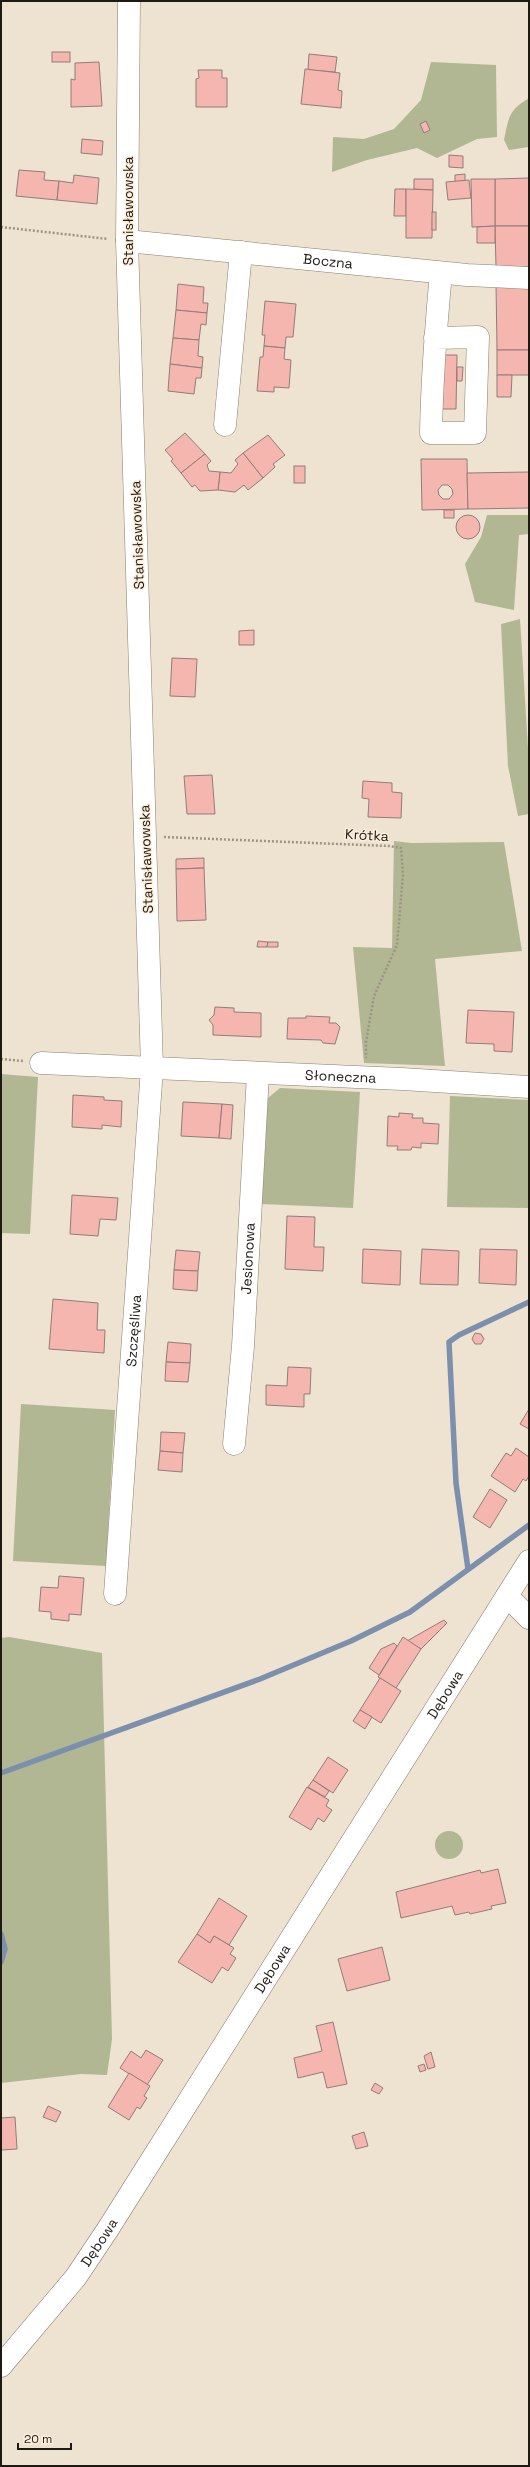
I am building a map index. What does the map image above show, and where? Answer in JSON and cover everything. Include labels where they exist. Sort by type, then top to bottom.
[{"type":"street","name":"Stanisławowska","points":[[129,1],[127,241],[152,1068]]},
{"type":"street","name":"Boczna","points":[[127,241],[441,272],[529,278]]},
{"type":"street","points":[[225,425],[241,252]]},
{"type":"street","points":[[435,338],[478,337],[475,433],[431,433],[435,338],[441,272]]},
{"type":"street","name":"Słoneczna","points":[[42,1063],[258,1074],[366,1077],[529,1087]]},
{"type":"street","name":"Szczęśliwa","points":[[115,1594],[152,1068]]},
{"type":"street","name":"Jesionowa","points":[[234,1444],[243,1346],[258,1074]]},
{"type":"street","name":"Dębowa","points":[[1,2366],[76,2277],[108,2229],[529,1561]]},
{"type":"street","points":[[507,1596],[529,1618]]},
{"type":"path","points":[[1,228],[127,241]]},
{"type":"path","name":"Krótka","points":[[146,836],[389,846],[401,848],[403,875],[397,945],[374,996],[366,1042],[366,1077]]},
{"type":"green space","points":[[431,62],[496,65],[497,137],[477,139],[437,158],[417,148],[367,160],[332,172],[333,137],[364,139],[394,129],[421,100]]},
{"type":"green space","points":[[529,98],[529,147],[509,150],[504,140],[510,115],[517,107]]},
{"type":"green space","points":[[487,515],[529,515],[529,534],[519,535],[514,610],[475,602],[465,564],[481,537]]},
{"type":"green space","points":[[520,619],[529,764],[529,814],[518,816],[508,766],[501,624]]},
{"type":"green space","points":[[394,841],[411,843],[504,842],[522,951],[435,959],[445,1066],[364,1063],[353,947],[392,948]]},
{"type":"green space","points":[[1,1074],[38,1077],[30,1234],[1,1233]]},
{"type":"green space","points":[[280,1088],[360,1092],[353,1208],[262,1204],[268,1098]]},
{"type":"green space","points":[[450,1096],[529,1100],[529,1208],[447,1207]]},
{"type":"green space","points":[[21,1404],[115,1410],[106,1566],[13,1561]]},
{"type":"green space","points":[[9,1637],[102,1653],[112,2039],[107,2075],[81,2074],[1,2083],[1,1638]]},
{"type":"green space","points":[[449,1831],[459,1835],[463,1845],[459,1855],[449,1859],[439,1855],[435,1845],[439,1835]]},
{"type":"building","points":[[52,52],[70,52],[70,62],[52,62]]},
{"type":"building","points":[[309,54],[337,57],[335,72],[308,70]]},
{"type":"building","points":[[99,62],[102,106],[71,107],[71,79],[75,80],[75,63]]},
{"type":"building","points":[[305,69],[340,73],[338,90],[342,91],[341,108],[301,104]]},
{"type":"building","points":[[198,70],[222,70],[222,78],[227,78],[227,107],[196,107],[196,79],[199,78]]},
{"type":"building","points":[[426,121],[430,130],[424,133],[420,124]]},
{"type":"building","points":[[82,139],[103,141],[102,155],[81,153]]},
{"type":"building","points":[[449,155],[463,156],[463,168],[449,167]]},
{"type":"building","points":[[19,170],[45,172],[44,180],[59,181],[57,200],[16,196]]},
{"type":"building","points":[[465,174],[465,181],[455,182],[455,175]]},
{"type":"building","points":[[74,175],[99,178],[97,204],[57,200],[59,181],[73,183]]},
{"type":"building","points":[[529,178],[529,226],[495,226],[495,179]]},
{"type":"building","points":[[414,179],[433,179],[433,190],[414,189]]},
{"type":"building","points":[[471,179],[495,179],[495,226],[472,227]]},
{"type":"building","points":[[469,180],[471,198],[448,200],[446,182]]},
{"type":"building","points":[[395,189],[406,189],[406,216],[394,216]]},
{"type":"building","points":[[406,189],[433,190],[432,238],[406,238]]},
{"type":"building","points":[[432,212],[436,212],[436,230],[432,230]]},
{"type":"building","points":[[495,226],[529,226],[529,267],[496,267]]},
{"type":"building","points":[[495,226],[495,243],[477,243],[477,227]]},
{"type":"building","points":[[496,283],[529,283],[529,350],[497,350]]},
{"type":"building","points":[[178,284],[204,287],[203,303],[208,303],[207,313],[176,310]]},
{"type":"building","points":[[265,301],[296,304],[293,337],[286,337],[285,348],[264,346],[265,335],[262,335]]},
{"type":"building","points":[[176,310],[207,313],[206,325],[201,324],[199,340],[173,338]]},
{"type":"building","points":[[173,338],[199,340],[198,356],[203,357],[202,368],[170,364]]},
{"type":"building","points":[[264,346],[285,348],[284,359],[291,360],[289,388],[274,387],[274,392],[257,391],[260,357],[263,357]]},
{"type":"building","points":[[497,350],[529,350],[529,375],[497,375]]},
{"type":"building","points":[[438,355],[457,355],[456,409],[437,409]]},
{"type":"building","points":[[170,364],[202,368],[201,378],[196,378],[194,394],[168,391]]},
{"type":"building","points":[[457,367],[463,367],[462,381],[457,381]]},
{"type":"building","points":[[497,375],[512,375],[511,397],[497,397]]},
{"type":"building","points":[[185,433],[205,454],[181,473],[171,461],[173,459],[165,450]]},
{"type":"building","points":[[268,435],[285,455],[273,464],[275,467],[263,478],[243,453]]},
{"type":"building","points":[[243,453],[263,478],[248,490],[244,485],[235,492],[218,490],[220,472],[231,473],[238,464],[235,460]]},
{"type":"building","points":[[205,454],[211,461],[207,465],[209,471],[220,472],[218,490],[200,491],[195,485],[192,487],[181,473]]},
{"type":"building","points":[[421,459],[467,459],[468,509],[422,510]],"holes":[[[442,485],[448,485],[452,489],[453,494],[449,499],[443,499],[439,495],[438,490]]]},
{"type":"building","points":[[294,466],[305,466],[305,483],[294,483]]},
{"type":"building","points":[[529,472],[529,508],[468,509],[467,473]]},
{"type":"building","points":[[444,510],[454,510],[454,518],[444,518]]},
{"type":"building","points":[[468,515],[477,518],[480,527],[477,536],[468,539],[459,536],[456,527],[459,518]]},
{"type":"building","points":[[254,630],[254,645],[239,645],[239,631]]},
{"type":"building","points":[[172,658],[197,659],[195,697],[170,696]]},
{"type":"building","points":[[212,775],[215,814],[187,814],[184,776]]},
{"type":"building","points":[[363,781],[392,783],[392,792],[402,793],[401,818],[368,817],[369,799],[362,798]]},
{"type":"building","points":[[204,858],[204,868],[176,869],[176,859]]},
{"type":"building","points":[[204,868],[206,920],[177,921],[176,869]]},
{"type":"building","points":[[258,941],[268,942],[267,947],[257,947]]},
{"type":"building","points":[[268,942],[278,942],[278,947],[267,947]]},
{"type":"building","points":[[215,1007],[234,1008],[234,1012],[261,1013],[261,1037],[213,1035],[213,1025],[209,1020],[214,1015]]},
{"type":"building","points":[[468,1010],[514,1012],[512,1052],[494,1051],[494,1044],[466,1043]]},
{"type":"building","points":[[306,1016],[330,1017],[329,1023],[336,1023],[340,1027],[335,1044],[323,1043],[321,1040],[287,1039],[288,1018],[306,1018]]},
{"type":"building","points":[[73,1095],[104,1097],[104,1100],[122,1101],[121,1127],[102,1125],[102,1129],[72,1127]]},
{"type":"building","points":[[183,1102],[222,1104],[219,1138],[181,1136]]},
{"type":"building","points":[[222,1104],[233,1105],[231,1139],[219,1138]]},
{"type":"building","points":[[399,1113],[413,1114],[412,1118],[423,1118],[423,1123],[439,1124],[438,1144],[421,1143],[421,1148],[412,1147],[411,1150],[397,1150],[398,1146],[387,1146],[388,1116],[399,1117]]},
{"type":"building","points":[[72,1195],[118,1198],[116,1220],[100,1219],[98,1236],[70,1234]]},
{"type":"building","points":[[287,1216],[315,1217],[314,1247],[324,1247],[323,1271],[285,1269]]},
{"type":"building","points":[[363,1249],[401,1251],[400,1285],[362,1283]]},
{"type":"building","points":[[422,1249],[459,1251],[458,1285],[420,1284]]},
{"type":"building","points":[[480,1249],[517,1250],[516,1285],[479,1283]]},
{"type":"building","points":[[176,1250],[200,1252],[198,1271],[174,1270]]},
{"type":"building","points":[[174,1270],[198,1271],[197,1291],[173,1289]]},
{"type":"building","points":[[53,1299],[98,1303],[97,1330],[105,1330],[104,1353],[49,1349]]},
{"type":"building","points":[[475,1333],[481,1334],[484,1339],[481,1344],[475,1344],[472,1339]]},
{"type":"building","points":[[168,1342],[191,1344],[190,1363],[166,1362]]},
{"type":"building","points":[[166,1362],[190,1363],[188,1382],[165,1381]]},
{"type":"building","points":[[288,1367],[311,1368],[310,1394],[304,1394],[304,1407],[266,1405],[266,1385],[287,1386]]},
{"type":"building","points":[[529,1409],[529,1429],[520,1424]]},
{"type":"building","points":[[161,1432],[185,1433],[183,1453],[160,1451]]},
{"type":"building","points":[[516,1448],[529,1457],[529,1476],[526,1481],[523,1479],[515,1492],[491,1476],[506,1453],[511,1456]]},
{"type":"building","points":[[160,1451],[183,1453],[182,1472],[158,1470]]},
{"type":"building","points":[[490,1489],[507,1500],[490,1528],[473,1517]]},
{"type":"building","points":[[59,1576],[84,1578],[81,1615],[69,1614],[69,1621],[51,1619],[51,1612],[39,1611],[41,1587],[58,1588]]},
{"type":"building","points":[[444,1620],[447,1623],[421,1649],[407,1641]]},
{"type":"building","points":[[403,1637],[421,1649],[396,1688],[378,1677]]},
{"type":"building","points":[[394,1643],[397,1646],[379,1675],[369,1668],[381,1649]]},
{"type":"building","points":[[380,1678],[401,1691],[381,1723],[360,1710]]},
{"type":"building","points":[[360,1710],[372,1717],[365,1729],[353,1721]]},
{"type":"building","points":[[328,1757],[348,1770],[333,1793],[313,1780]]},
{"type":"building","points":[[313,1780],[329,1791],[325,1797],[308,1787]]},
{"type":"building","points":[[307,1787],[329,1800],[326,1806],[332,1810],[324,1822],[318,1818],[311,1830],[289,1817]]},
{"type":"building","points":[[498,1869],[506,1903],[491,1906],[492,1909],[470,1914],[469,1912],[455,1915],[452,1906],[401,1918],[396,1892],[480,1870],[481,1873]]},
{"type":"building","points":[[219,1898],[247,1916],[229,1945],[214,1936],[210,1943],[197,1934]]},
{"type":"building","points":[[197,1934],[210,1943],[214,1936],[234,1948],[230,1954],[236,1958],[228,1971],[222,1967],[212,1983],[178,1962]]},
{"type":"building","points":[[382,1947],[390,1980],[347,1991],[338,1959]]},
{"type":"building","points":[[333,2022],[347,2084],[327,2088],[323,2072],[298,2078],[294,2058],[322,2051],[316,2026]]},
{"type":"building","points":[[146,2050],[163,2060],[147,2085],[120,2068],[131,2051],[141,2058]]},
{"type":"building","points":[[431,2052],[435,2067],[428,2069],[424,2056]]},
{"type":"building","points":[[424,2064],[426,2070],[420,2072],[418,2066]]},
{"type":"building","points":[[129,2073],[150,2086],[144,2096],[147,2098],[140,2109],[137,2107],[129,2120],[108,2107]]},
{"type":"building","points":[[375,2083],[383,2088],[379,2094],[371,2090]]},
{"type":"building","points":[[48,2106],[61,2112],[56,2122],[43,2117]]},
{"type":"building","points":[[15,2117],[17,2149],[1,2150],[1,2118]]},
{"type":"building","points":[[364,2132],[368,2146],[356,2149],[352,2136]]},
{"type":"waterway","points":[[468,1569],[456,1483],[449,1342],[459,1335],[529,1302]]},
{"type":"waterway","points":[[1,1773],[260,1679],[351,1641],[410,1612],[529,1525]]},
{"type":"waterway","points":[[1,1934],[5,1949],[1,1962]]}]
